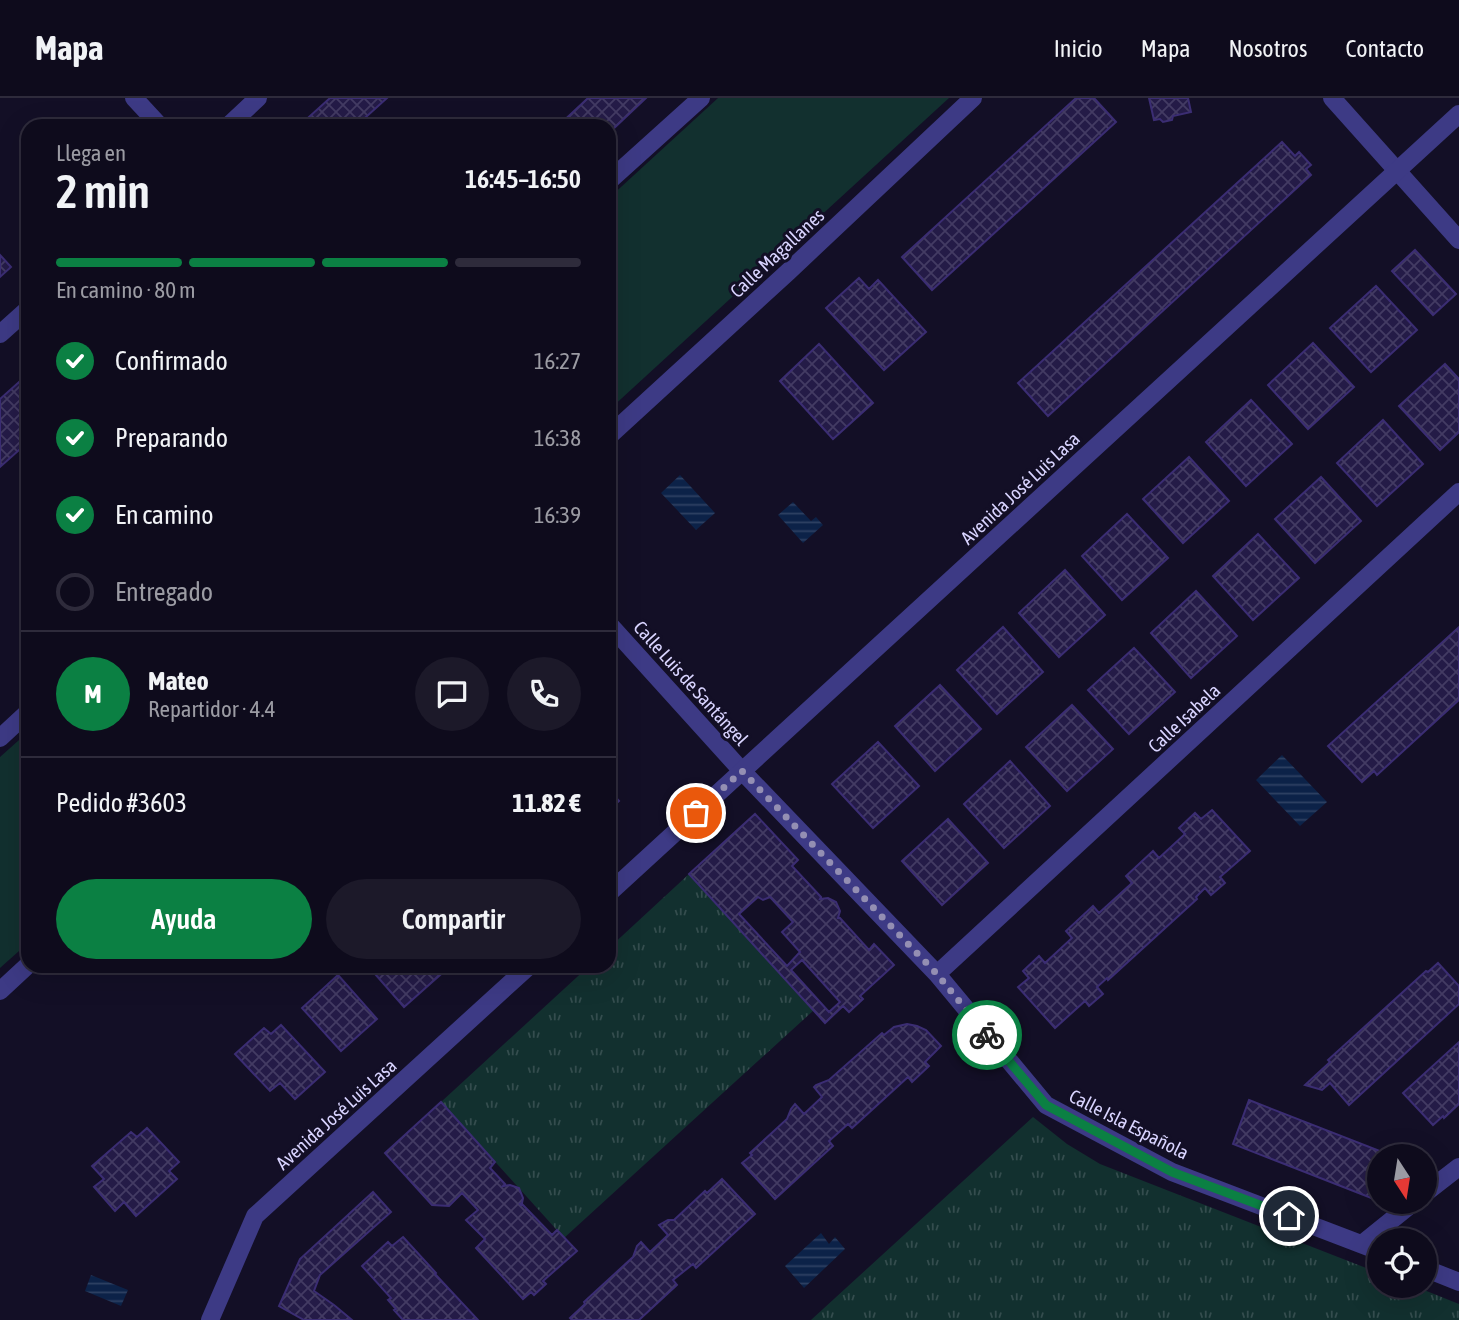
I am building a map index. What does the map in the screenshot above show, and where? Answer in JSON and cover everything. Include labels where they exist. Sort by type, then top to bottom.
[{"type":"street","points":[[134,98],[154,119]]},
{"type":"street","points":[[236,119],[258,98]]},
{"type":"street","points":[[616,175],[701,98]]},
{"type":"street","name":"Calle Magallanes","points":[[616,430],[973,98]]},
{"type":"street","points":[[1332,98],[1459,240]]},
{"type":"street","name":"Avenida José Luis Lasa","points":[[616,886],[1459,114]]},
{"type":"street","points":[[0,334],[21,315]]},
{"type":"street","name":"Calle Isabela","points":[[937,974],[1459,492]]},
{"type":"street","name":"Calle Luis de Santángel","points":[[616,632],[742,771]]},
{"type":"street","points":[[0,738],[21,718]]},
{"type":"street","name":"Calle Isla Española","points":[[742,771],[937,974],[1046,1105],[1172,1172],[1367,1246]]},
{"type":"street","points":[[0,991],[21,972]]},
{"type":"street","name":"Avenida José Luis Lasa","points":[[210,1320],[255,1216],[520,973]]},
{"type":"street","points":[[1437,1184],[1459,1167]]},
{"type":"street","points":[[1362,1244],[1399,1214]]},
{"type":"street","points":[[1437,1273],[1459,1282]]},
{"type":"green space","points":[[718,98],[949,98],[616,404],[616,192]]},
{"type":"green space","points":[[21,738],[21,949],[0,968],[0,757]]},
{"type":"green space","points":[[689,874],[814,1010],[564,1238],[441,1102],[581,973],[616,973],[616,942]]},
{"type":"green space","points":[[1033,1117],[1067,1144],[1100,1164],[1367,1268],[1367,1298],[1437,1298],[1437,1295],[1459,1304],[1459,1320],[811,1320]]},
{"type":"water","points":[[680,475],[715,513],[696,530],[661,493]]},
{"type":"water","points":[[793,502],[811,521],[816,517],[823,525],[803,543],[778,515]]},
{"type":"water","points":[[1282,755],[1327,802],[1300,826],[1256,780]]},
{"type":"water","points":[[821,1233],[829,1244],[835,1237],[845,1249],[804,1288],[785,1266]]},
{"type":"water","points":[[91,1275],[128,1290],[121,1306],[85,1291]]},
{"type":"building","points":[[330,98],[387,98],[364,119],[307,119]]},
{"type":"building","points":[[588,98],[646,98],[616,126],[616,119],[566,119]]},
{"type":"building","points":[[1076,98],[1094,98],[1116,122],[932,290],[902,257]]},
{"type":"building","points":[[1149,98],[1188,98],[1191,112],[1173,116],[1172,120],[1163,122],[1160,119],[1154,120]]},
{"type":"building","points":[[1282,142],[1295,156],[1299,152],[1311,165],[1306,169],[1311,175],[1048,416],[1018,383]]},
{"type":"building","points":[[1415,250],[1456,294],[1433,315],[1392,271]]},
{"type":"building","points":[[0,255],[11,267],[0,277]]},
{"type":"building","points":[[859,278],[869,289],[878,280],[926,332],[884,370],[826,308]]},
{"type":"building","points":[[1376,286],[1417,330],[1371,372],[1330,328]]},
{"type":"building","points":[[1313,343],[1354,387],[1308,429],[1268,385]]},
{"type":"building","points":[[819,344],[873,403],[833,439],[780,381]]},
{"type":"building","points":[[1445,364],[1459,379],[1459,432],[1440,450],[1399,406]]},
{"type":"building","points":[[21,380],[21,448],[0,467],[0,399]]},
{"type":"building","points":[[1251,400],[1292,444],[1246,486],[1206,442]]},
{"type":"building","points":[[1383,420],[1423,464],[1377,506],[1337,463]]},
{"type":"building","points":[[1189,457],[1229,501],[1183,543],[1143,499]]},
{"type":"building","points":[[1321,477],[1361,521],[1315,563],[1275,519]]},
{"type":"building","points":[[1127,514],[1168,558],[1122,600],[1082,556]]},
{"type":"building","points":[[1258,534],[1299,578],[1253,620],[1213,576]]},
{"type":"building","points":[[1065,570],[1105,615],[1059,657],[1019,613]]},
{"type":"building","points":[[1196,591],[1237,636],[1191,678],[1151,633]]},
{"type":"building","points":[[1003,627],[1043,672],[997,714],[957,670]]},
{"type":"building","points":[[1459,627],[1459,700],[1377,775],[1374,771],[1362,782],[1328,746]]},
{"type":"building","points":[[1134,648],[1175,692],[1129,734],[1088,690]]},
{"type":"building","points":[[940,685],[981,729],[935,771],[895,726]]},
{"type":"building","points":[[1072,705],[1113,749],[1067,791],[1026,747]]},
{"type":"building","points":[[878,742],[919,786],[873,828],[832,784]]},
{"type":"building","points":[[1010,761],[1050,806],[1004,848],[964,804]]},
{"type":"building","points":[[1212,810],[1250,851],[1220,877],[1225,883],[1211,895],[1205,888],[1197,899],[1097,987],[1103,994],[1089,1006],[1085,1001],[1055,1028],[1018,987],[1029,978],[1023,971],[1039,956],[1045,963],[1072,938],[1066,931],[1093,906],[1099,913],[1132,883],[1126,876],[1153,851],[1159,858],[1185,834],[1179,828],[1195,813],[1201,819]]},
{"type":"building","points":[[755,814],[798,860],[792,866],[820,899],[828,898],[836,902],[840,911],[838,918],[869,950],[874,944],[894,965],[860,996],[863,999],[849,1012],[843,1006],[825,1023],[689,874]],"holes":[[[758,897],[763,900],[770,897],[793,922],[782,932],[800,952],[787,966],[739,914]],[[802,960],[840,1002],[829,1012],[791,970]]]},
{"type":"building","points":[[948,819],[988,863],[942,905],[902,861]]},
{"type":"building","points":[[1438,963],[1459,986],[1459,1004],[1349,1105],[1330,1083],[1322,1090],[1305,1085],[1330,1062],[1328,1060]]},
{"type":"building","points":[[374,973],[442,973],[404,1007]]},
{"type":"building","points":[[338,975],[377,1019],[341,1051],[302,1008]]},
{"type":"building","points":[[907,1024],[926,1030],[941,1046],[925,1062],[929,1066],[912,1082],[908,1077],[852,1128],[848,1124],[829,1141],[833,1146],[775,1199],[742,1163],[787,1119],[795,1104],[804,1114],[822,1097],[814,1087],[816,1085],[829,1080],[882,1033],[884,1035],[894,1027]]},
{"type":"building","points":[[281,1025],[325,1072],[295,1099],[280,1083],[270,1091],[235,1054],[264,1028],[271,1034]]},
{"type":"building","points":[[1459,1042],[1459,1104],[1433,1125],[1403,1093]]},
{"type":"building","points":[[1249,1100],[1367,1146],[1367,1196],[1233,1144]]},
{"type":"building","points":[[441,1102],[495,1162],[490,1168],[505,1184],[503,1186],[519,1188],[523,1198],[520,1204],[552,1235],[557,1230],[577,1251],[543,1281],[546,1284],[534,1295],[531,1292],[523,1299],[476,1248],[485,1239],[466,1220],[478,1210],[462,1193],[449,1206],[432,1205],[385,1153]]},
{"type":"building","points":[[147,1128],[179,1162],[169,1171],[177,1179],[136,1216],[124,1202],[115,1211],[94,1187],[104,1179],[92,1166],[131,1132],[137,1137]]},
{"type":"building","points":[[722,1179],[755,1214],[696,1268],[693,1264],[673,1280],[677,1285],[639,1320],[570,1318],[633,1257],[641,1242],[650,1252],[668,1235],[659,1225],[674,1220]]},
{"type":"building","points":[[373,1192],[391,1212],[320,1275],[314,1291],[352,1320],[304,1320],[279,1306],[300,1259]]},
{"type":"building","points":[[403,1237],[478,1320],[403,1320],[388,1300],[391,1298],[362,1266],[388,1242],[392,1246]]},
{"type":"way so far","points":[[696,813],[742,771],[937,974],[987,1035]]},
{"type":"route","points":[[987,1035],[1046,1105],[1172,1172],[1289,1216]]}]
